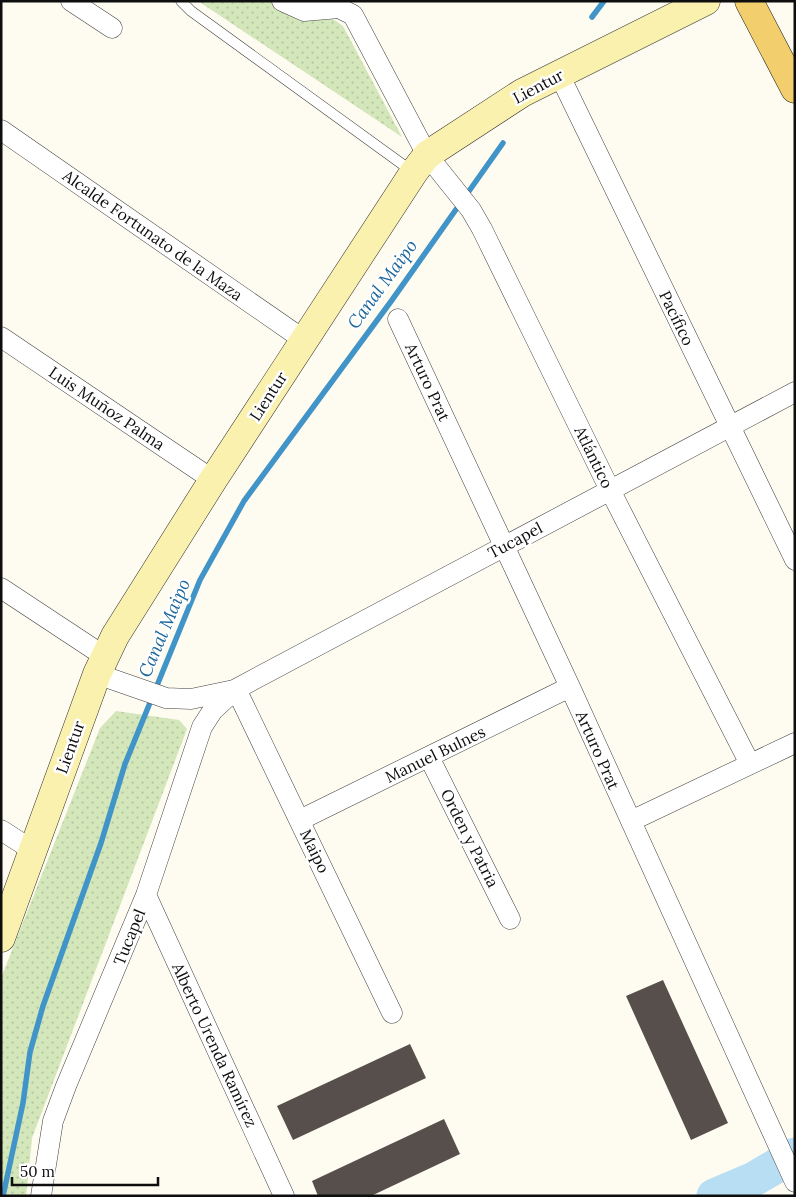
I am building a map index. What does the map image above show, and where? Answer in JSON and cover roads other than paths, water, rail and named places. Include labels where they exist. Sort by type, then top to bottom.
[{"type":"main road","points":[[749,1],[795,89]]},
{"type":"street","points":[[71,1],[112,28]]},
{"type":"street","name":"Atlántico","points":[[282,1],[304,10],[339,8],[353,15],[421,164],[449,185],[471,210],[482,229],[610,490],[750,764]]},
{"type":"street","name":"Lientur","points":[[1,938],[100,665],[213,480],[421,164],[501,106],[560,74],[706,1]]},
{"type":"street","name":"Pacífico","points":[[560,74],[729,427],[795,560]]},
{"type":"street","name":"Alcalde Fortunato de la Maza","points":[[1,130],[304,340]]},
{"type":"street","name":"Arturo Prat","points":[[398,319],[570,687],[793,1178]]},
{"type":"street","name":"Luis Muñoz Palma","points":[[1,336],[213,480]]},
{"type":"street","name":"Tucapel","points":[[41,1196],[54,1121],[66,1086],[146,895],[202,727],[213,710],[236,689],[795,392]]},
{"type":"street","name":"Tucapel","points":[[1,588],[100,665],[146,691],[166,698],[191,699],[236,689]]},
{"type":"street","name":"Manuel Bulnes","points":[[300,820],[570,687]]},
{"type":"street","name":"Maipo","points":[[236,689],[392,1013]]},
{"type":"street","points":[[631,821],[795,742]]},
{"type":"street","name":"Orden y Patria","points":[[429,757],[510,919]]},
{"type":"street","points":[[1,830],[32,850]]},
{"type":"street","name":"Alberto Urenda Ramírez","points":[[146,895],[284,1196]]},
{"type":"lane","points":[[181,1],[191,11],[421,164]]},
{"type":"waterway","name":"Canal Maipo","points":[[592,17],[604,1]]},
{"type":"waterway","name":"Canal Maipo","points":[[3,1196],[23,1103],[30,1052],[43,1006],[101,843],[125,764],[200,580],[244,501],[392,300],[503,143]]},
{"type":"waterway","points":[[714,1196],[754,1179],[795,1155]]}]
